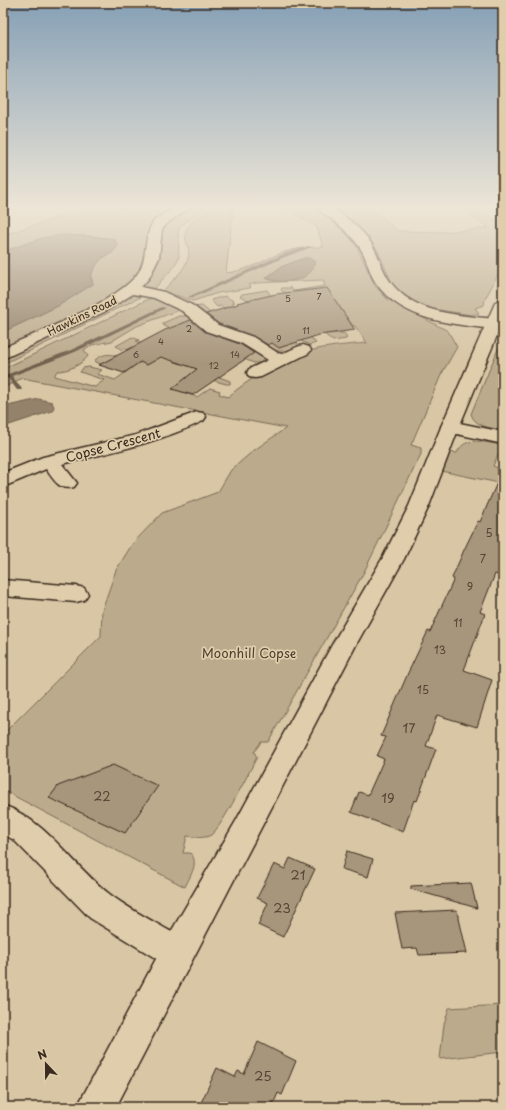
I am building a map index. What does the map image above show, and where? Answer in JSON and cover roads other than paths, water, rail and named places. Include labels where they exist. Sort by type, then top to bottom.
[{"type":"main road","name":"Hawkins Road","points":[[3,354],[110,303],[131,289],[142,278],[151,260]]},
{"type":"main road","points":[[373,260],[385,285],[399,299],[428,313],[494,324]]},
{"type":"main road","points":[[131,289],[159,295],[187,308],[212,328],[247,340],[272,356],[282,360]]},
{"type":"main road","points":[[96,1107],[177,953],[246,830],[419,506],[450,427],[503,303]]},
{"type":"main road","points":[[255,373],[303,350]]},
{"type":"main road","name":"Copse Crescent","points":[[3,481],[50,461],[133,443],[171,424],[197,417]]},
{"type":"main road","points":[[450,427],[503,438]]},
{"type":"main road","name":"Copse Crescent","points":[[50,461],[67,482]]},
{"type":"main road","points":[[3,588],[76,594]]},
{"type":"main road","points":[[3,818],[24,831],[101,907],[177,953]]},
{"type":"waterway","points":[[190,297],[274,260]]},
{"type":"waterway","points":[[3,378],[73,351],[164,308]]},
{"type":"waterway","points":[[9,376],[19,389]]},
{"type":"park label","name":"Moonhill Copse","points":[[249,653]]}]
